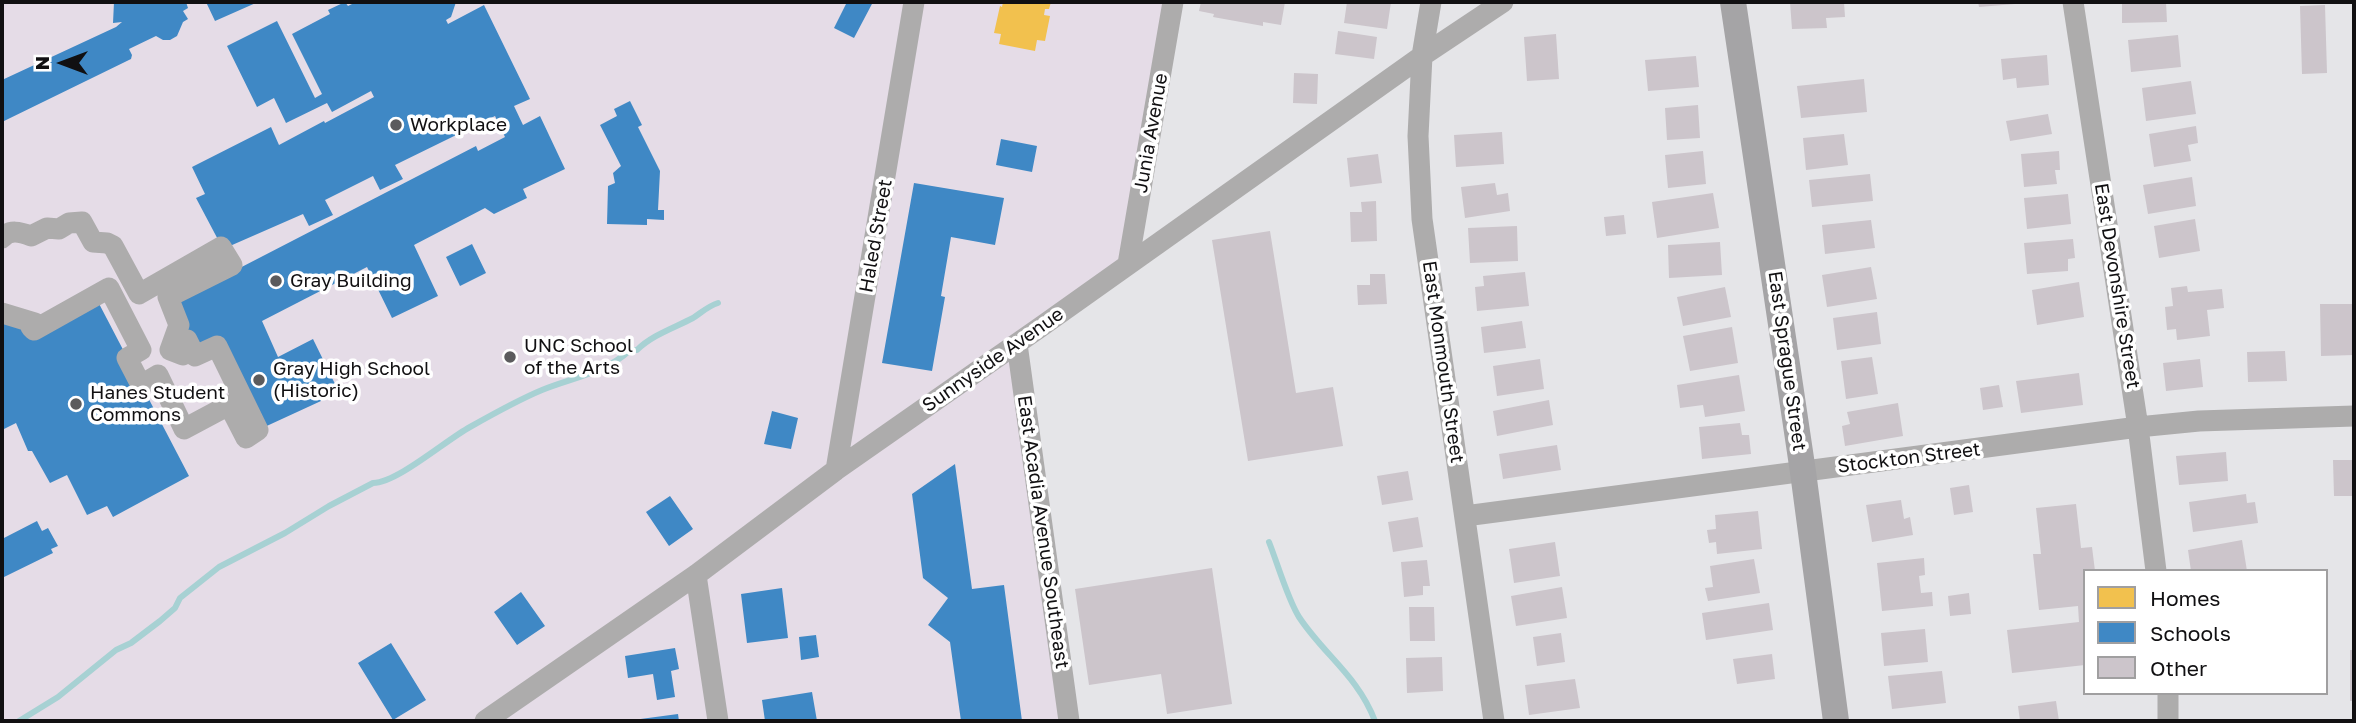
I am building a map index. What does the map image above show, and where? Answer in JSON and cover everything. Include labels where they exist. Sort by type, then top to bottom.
[{"type":"main road","name":"East Sprague Street","points":[[1733,2],[1803,472],[1836,721]]},
{"type":"street","name":"Haled Street","points":[[836,470],[914,2]]},
{"type":"street","name":"Junia Avenue","points":[[1128,264],[1173,2]]},
{"type":"street","name":"East Monmouth Street","points":[[1431,2],[1422,56],[1418,136],[1422,219],[1493,721]]},
{"type":"street","name":"Sunnyside Avenue","points":[[485,721],[696,575],[836,470],[1422,56],[1503,2]]},
{"type":"street","name":"East Devonshire Street","points":[[2073,2],[2138,427],[2156,569]]},
{"type":"street","points":[[2,238],[6,233],[30,236],[47,228],[59,229],[62,225],[82,222],[93,242],[113,246],[139,294],[221,247],[232,265],[168,297],[179,325],[170,350],[183,355],[187,341],[195,356],[217,346],[258,430],[246,438],[229,405],[184,429],[158,375],[141,385],[127,358],[141,350],[108,288],[34,330],[31,327],[35,323],[2,313]]},
{"type":"street","name":"East Acadia Avenue Southeast","points":[[1017,344],[1069,721]]},
{"type":"street","name":"Stockton Street","points":[[1465,516],[2138,427],[2199,421],[2354,416]]},
{"type":"street","points":[[696,575],[718,721]]},
{"type":"street","points":[[2168,695],[2168,721]]},
{"type":"shaded area","name":"UNC School of the Arts","points":[[2,2],[1173,2],[1128,264],[1017,344],[1069,721],[2,721]]},
{"type":"building: Homes","points":[[1003,2],[1051,2],[1044,15],[1050,16],[1045,41],[1037,40],[1035,51],[999,44],[1001,34],[994,33]]},
{"type":"building: Schools","points":[[114,2],[186,2],[188,8],[183,11],[188,19],[183,22],[177,36],[170,40],[156,36],[129,49],[131,59],[2,122],[2,80],[116,27],[122,22],[113,23]]},
{"type":"building: Schools","points":[[206,2],[258,2],[215,21]]},
{"type":"building: Schools","points":[[345,2],[348,6],[356,2],[456,2],[451,17],[446,20],[448,24],[484,5],[530,99],[514,106],[523,125],[540,116],[565,169],[523,189],[527,198],[494,214],[485,208],[414,245],[438,296],[392,318],[367,267],[262,321],[278,357],[313,339],[336,386],[319,393],[321,401],[258,430],[217,346],[195,356],[170,304],[476,146],[478,151],[505,137],[495,116],[395,165],[403,179],[380,190],[373,176],[325,200],[333,215],[309,226],[303,214],[223,249],[196,198],[205,194],[192,167],[271,127],[279,145],[374,97],[371,91],[332,112],[327,103],[286,123],[274,98],[257,107],[227,46],[277,21],[315,98],[322,94],[292,34],[330,14],[328,10]]},
{"type":"building: Schools","points":[[847,2],[873,2],[854,38],[834,28]]},
{"type":"building: Schools","points":[[630,101],[642,125],[638,127],[660,171],[658,210],[664,210],[664,220],[647,219],[647,225],[607,224],[608,186],[615,183],[613,173],[621,166],[600,125],[617,116],[614,109]]},
{"type":"building: Schools","points":[[1001,139],[1037,146],[1032,172],[996,165]]},
{"type":"building: Schools","points":[[914,183],[1004,198],[995,245],[951,237],[941,296],[945,297],[932,371],[882,363]]},
{"type":"building: Schools","points":[[472,244],[486,273],[460,286],[446,257]]},
{"type":"building: Schools","name":"Hanes Student Commons","points":[[95,296],[189,476],[113,517],[107,506],[87,515],[67,475],[50,483],[32,451],[28,451],[16,423],[4,429],[2,424],[2,313],[35,323]]},
{"type":"building: Schools","points":[[772,411],[798,418],[791,449],[764,444]]},
{"type":"building: Schools","points":[[955,464],[972,589],[1004,585],[1022,721],[961,721],[950,642],[928,625],[948,598],[923,578],[912,494]]},
{"type":"building: Schools","points":[[670,496],[693,529],[669,546],[646,512]]},
{"type":"building: Schools","points":[[37,521],[42,531],[48,528],[58,546],[51,549],[53,553],[2,578],[2,539]]},
{"type":"building: Schools","points":[[782,588],[788,638],[747,643],[741,594]]},
{"type":"building: Schools","points":[[521,592],[545,626],[517,645],[494,612]]},
{"type":"building: Schools","points":[[816,635],[819,657],[801,660],[799,637]]},
{"type":"building: Schools","points":[[391,643],[426,700],[393,720],[358,663]]},
{"type":"building: Schools","points":[[675,648],[679,669],[671,671],[675,697],[657,700],[653,674],[628,678],[625,656]]},
{"type":"building: Schools","points":[[812,692],[817,721],[765,721],[762,700]]},
{"type":"building: Schools","points":[[678,714],[679,721],[633,721],[633,720]]},
{"type":"building: Other","points":[[1201,2],[1285,2],[1281,25],[1263,22],[1263,26],[1213,17],[1214,14],[1199,11]]},
{"type":"building: Other","points":[[1347,2],[1391,2],[1387,29],[1344,23]]},
{"type":"building: Other","points":[[1790,2],[1844,2],[1845,17],[1826,18],[1827,28],[1792,29]]},
{"type":"building: Other","points":[[1978,2],[2015,2],[2015,4],[1979,7]]},
{"type":"building: Other","points":[[2122,2],[2166,2],[2167,22],[2122,23]]},
{"type":"building: Other","points":[[2325,5],[2327,73],[2302,74],[2300,6]]},
{"type":"building: Other","points":[[1338,31],[1377,37],[1374,59],[1335,54]]},
{"type":"building: Other","points":[[1556,34],[1559,79],[1527,81],[1524,37]]},
{"type":"building: Other","points":[[2178,35],[2181,67],[2131,72],[2128,40]]},
{"type":"building: Other","points":[[2047,55],[2049,85],[2017,88],[2016,78],[2003,80],[2001,59]]},
{"type":"building: Other","points":[[1696,56],[1699,87],[1648,91],[1645,60]]},
{"type":"building: Other","points":[[1294,73],[1318,74],[1317,104],[1293,103]]},
{"type":"building: Other","points":[[1864,79],[1867,112],[1801,118],[1797,86]]},
{"type":"building: Other","points":[[2191,81],[2196,114],[2146,121],[2142,88]]},
{"type":"building: Other","points":[[1698,105],[1700,138],[1667,140],[1665,108]]},
{"type":"building: Other","points":[[2048,114],[2052,134],[2010,141],[2006,121]]},
{"type":"building: Other","points":[[2196,126],[2198,143],[2188,145],[2191,161],[2154,167],[2149,134]]},
{"type":"building: Other","points":[[1502,132],[1504,164],[1456,167],[1454,135]]},
{"type":"building: Other","points":[[1844,134],[1848,165],[1806,170],[1803,138]]},
{"type":"building: Other","points":[[1703,151],[1706,184],[1668,188],[1665,155]]},
{"type":"building: Other","points":[[2059,151],[2060,170],[2055,170],[2057,184],[2024,187],[2021,154]]},
{"type":"building: Other","points":[[1378,154],[1382,183],[1350,187],[1347,158]]},
{"type":"building: Other","points":[[1870,174],[1873,201],[1812,207],[1809,180]]},
{"type":"building: Other","points":[[2192,177],[2196,206],[2148,214],[2143,185]]},
{"type":"building: Other","points":[[1495,183],[1497,195],[1508,193],[1510,211],[1465,218],[1461,187]]},
{"type":"building: Other","points":[[1713,193],[1719,228],[1657,238],[1652,202]]},
{"type":"building: Other","points":[[2068,194],[2071,224],[2027,229],[2024,198]]},
{"type":"building: Other","points":[[1376,201],[1377,241],[1351,242],[1350,212],[1362,212],[1361,202]]},
{"type":"building: Other","points":[[1624,215],[1626,234],[1606,236],[1604,217]]},
{"type":"building: Other","points":[[2195,219],[2200,251],[2159,258],[2154,226]]},
{"type":"building: Other","points":[[1871,220],[1875,248],[1825,254],[1822,225]]},
{"type":"building: Other","points":[[1517,226],[1518,261],[1470,263],[1468,228]]},
{"type":"building: Other","points":[[1270,231],[1296,393],[1333,387],[1343,446],[1248,461],[1212,240]]},
{"type":"building: Other","points":[[2073,239],[2075,258],[2068,259],[2068,271],[2027,274],[2024,243]]},
{"type":"building: Other","points":[[1720,242],[1722,275],[1669,278],[1668,245]]},
{"type":"building: Other","points":[[1871,267],[1877,299],[1827,307],[1822,275]]},
{"type":"building: Other","points":[[1525,272],[1529,306],[1477,311],[1475,287],[1484,286],[1483,276]]},
{"type":"building: Other","points":[[1370,274],[1385,274],[1387,304],[1358,305],[1357,285],[1370,285]]},
{"type":"building: Other","points":[[2079,282],[2084,317],[2037,325],[2032,290]]},
{"type":"building: Other","points":[[2187,286],[2188,292],[2222,289],[2224,308],[2207,310],[2210,336],[2177,340],[2176,329],[2167,330],[2165,307],[2173,306],[2171,288]]},
{"type":"building: Other","points":[[1725,287],[1731,317],[1683,326],[1677,297]]},
{"type":"building: Other","points":[[2320,304],[2354,304],[2354,355],[2321,356]]},
{"type":"building: Other","points":[[1877,312],[1881,344],[1837,350],[1833,318]]},
{"type":"building: Other","points":[[1522,321],[1526,348],[1484,353],[1481,327]]},
{"type":"building: Other","points":[[1732,327],[1738,363],[1690,371],[1683,336]]},
{"type":"building: Other","points":[[2285,351],[2287,381],[2248,382],[2247,352]]},
{"type":"building: Other","points":[[1872,357],[1878,394],[1846,399],[1841,361]]},
{"type":"building: Other","points":[[1540,359],[1544,389],[1497,396],[1493,366]]},
{"type":"building: Other","points":[[2200,359],[2203,387],[2166,391],[2163,363]]},
{"type":"building: Other","points":[[2079,373],[2083,405],[2021,413],[2016,381]]},
{"type":"building: Other","points":[[1739,375],[1745,411],[1705,417],[1703,405],[1680,408],[1677,385]]},
{"type":"building: Other","points":[[1999,385],[2003,407],[1983,410],[1980,388]]},
{"type":"building: Other","points":[[1549,400],[1553,425],[1497,436],[1493,411]]},
{"type":"building: Other","points":[[1898,403],[1903,436],[1845,446],[1842,426],[1850,424],[1847,412]]},
{"type":"building: Other","points":[[1740,423],[1742,435],[1749,435],[1751,454],[1702,459],[1699,427]]},
{"type":"building: Other","points":[[1557,445],[1561,470],[1503,479],[1499,454]]},
{"type":"building: Other","points":[[2226,452],[2228,481],[2179,485],[2176,456]]},
{"type":"building: Other","points":[[2333,460],[2354,460],[2354,496],[2334,496]]},
{"type":"building: Other","points":[[1408,471],[1413,500],[1382,505],[1377,476]]},
{"type":"building: Other","points":[[1969,485],[1973,512],[1954,515],[1950,488]]},
{"type":"building: Other","points":[[2246,494],[2247,503],[2255,502],[2258,523],[2193,532],[2189,502]]},
{"type":"building: Other","points":[[1901,500],[1904,519],[1910,517],[1913,535],[1872,542],[1866,505]]},
{"type":"building: Other","points":[[2076,504],[2081,548],[2092,547],[2095,569],[2083,569],[2083,665],[2012,673],[2007,630],[2079,622],[2078,606],[2039,610],[2033,554],[2041,554],[2036,508]]},
{"type":"building: Other","points":[[1758,511],[1762,549],[1717,554],[1716,542],[1709,543],[1707,530],[1716,529],[1715,515]]},
{"type":"building: Other","points":[[1418,517],[1423,547],[1393,552],[1388,522]]},
{"type":"building: Other","points":[[2242,540],[2247,569],[2191,569],[2188,550]]},
{"type":"building: Other","points":[[1555,542],[1560,576],[1514,583],[1509,549]]},
{"type":"building: Other","points":[[1924,558],[1925,575],[1919,576],[1921,593],[1932,592],[1933,606],[1882,611],[1877,563]]},
{"type":"building: Other","points":[[1754,559],[1760,593],[1708,601],[1705,588],[1713,587],[1710,566]]},
{"type":"building: Other","points":[[1427,560],[1430,586],[1423,586],[1423,595],[1404,597],[1401,562]]},
{"type":"building: Other","points":[[1212,568],[1232,704],[1167,714],[1161,674],[1089,685],[1075,589]]},
{"type":"building: Other","points":[[1562,587],[1567,618],[1516,626],[1511,596]]},
{"type":"building: Other","points":[[1969,593],[1971,614],[1950,616],[1948,596]]},
{"type":"building: Other","points":[[1769,603],[1773,630],[1706,640],[1702,613]]},
{"type":"building: Other","points":[[1409,607],[1434,607],[1435,641],[1410,641]]},
{"type":"building: Other","points":[[1925,629],[1928,662],[1884,666],[1881,633]]},
{"type":"building: Other","points":[[1561,633],[1565,662],[1537,666],[1533,637]]},
{"type":"building: Other","points":[[2350,650],[2354,650],[2354,701],[2350,701]]},
{"type":"building: Other","points":[[1772,654],[1775,679],[1737,684],[1733,659]]},
{"type":"building: Other","points":[[1442,657],[1443,691],[1407,693],[1406,658]]},
{"type":"building: Other","points":[[1942,671],[1946,703],[1892,709],[1888,676]]},
{"type":"building: Other","points":[[1575,679],[1580,708],[1529,715],[1525,685]]},
{"type":"building: Other","points":[[2056,701],[2059,721],[2020,721],[2018,706]]},
{"type":"waterway","points":[[19,721],[58,697],[116,650],[131,643],[160,621],[175,608],[180,598],[219,567],[373,483],[395,476],[460,433],[506,407],[610,364],[630,350],[637,350],[656,336],[718,303]]},
{"type":"waterway","points":[[1269,542],[1299,617],[1350,678],[1375,721]]},
{"type":"place","name":"Workplace","points":[[396,125]]},
{"type":"place","name":"Gray Building","points":[[276,281]]},
{"type":"place","name":"UNC School of the Arts","points":[[510,357]]},
{"type":"place","name":"Gray High School (Historic)","points":[[259,380]]},
{"type":"place","name":"Hanes Student Commons","points":[[76,404]]}]
